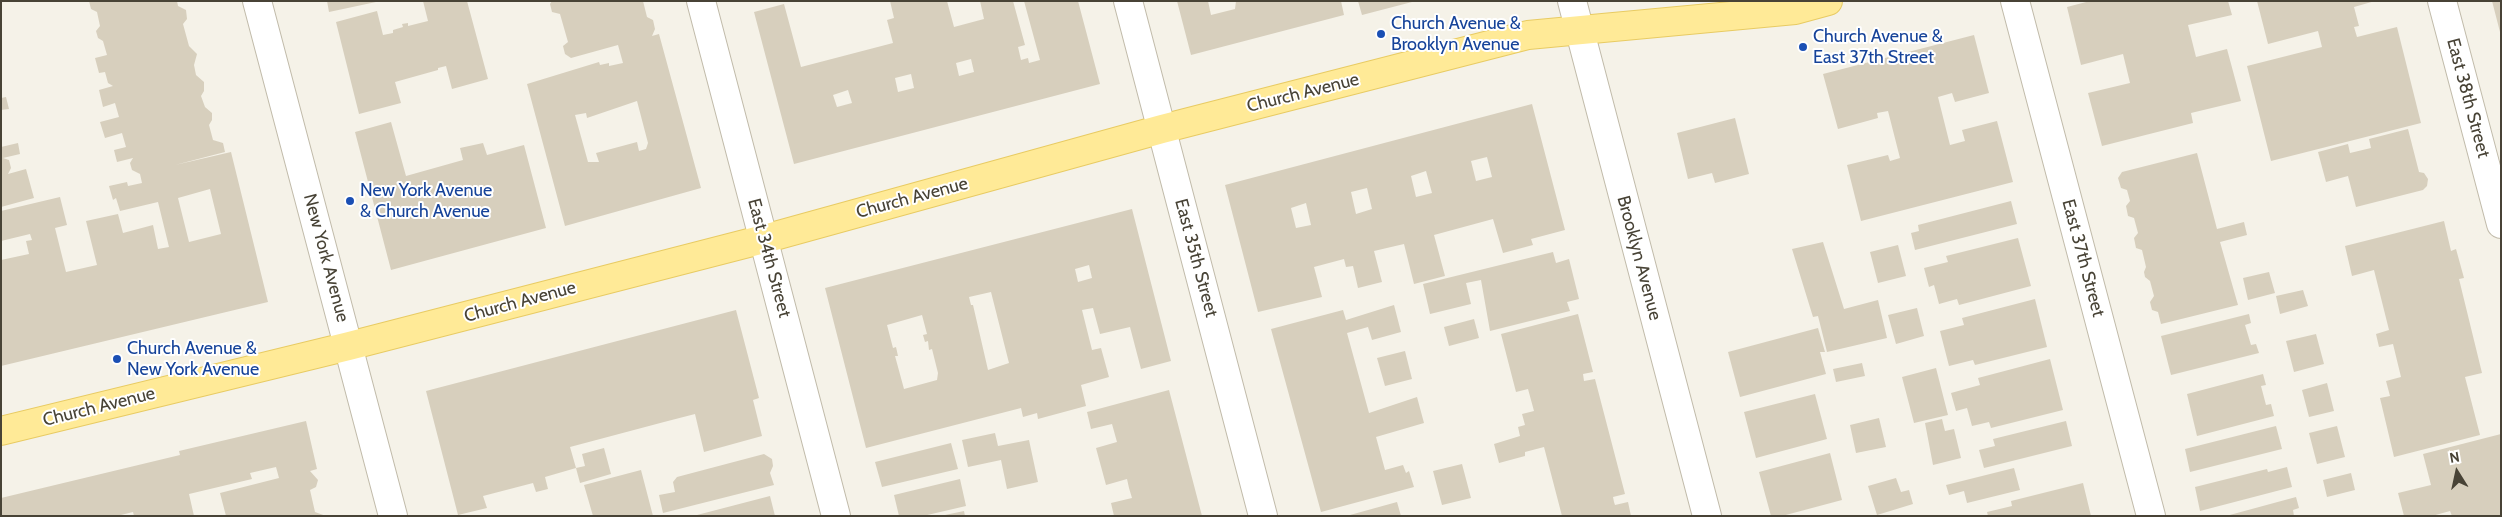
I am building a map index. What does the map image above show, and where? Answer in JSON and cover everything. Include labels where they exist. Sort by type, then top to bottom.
[{"type":"main road","name":"Church Avenue","points":[[1,431],[349,346],[764,239],[1162,129],[1528,35],[1795,10],[1828,1]]},
{"type":"street","name":"New York Avenue","points":[[257,1],[393,516]]},
{"type":"street","name":"East 34th Street","points":[[701,1],[836,516]]},
{"type":"street","name":"East 35th Street","points":[[1128,1],[1263,516]]},
{"type":"street","name":"Brooklyn Avenue","points":[[1572,1],[1707,516]]},
{"type":"street","name":"East 37th Street","points":[[2015,1],[2151,516]]},
{"type":"street","name":"East 38th Street","points":[[2442,1],[2501,224]]},
{"type":"building","points":[[89,1],[177,1],[178,6],[186,10],[187,19],[183,24],[189,46],[197,54],[194,65],[196,75],[204,82],[204,91],[201,96],[205,107],[212,113],[212,120],[209,125],[213,140],[223,143],[225,152],[175,165],[231,152],[268,302],[1,366],[1,260],[29,254],[26,241],[32,240],[30,234],[1,241],[1,211],[60,197],[67,225],[55,228],[66,272],[97,265],[86,221],[118,214],[123,233],[153,225],[158,249],[169,247],[158,202],[120,211],[116,198],[113,200],[109,186],[127,182],[128,186],[142,183],[140,174],[132,170],[130,163],[133,158],[117,162],[114,150],[126,147],[122,133],[105,138],[100,122],[119,117],[115,103],[103,107],[99,90],[113,86],[108,83],[105,72],[99,73],[95,58],[107,55],[103,41],[98,38],[96,31],[100,26],[97,12],[91,9]],"holes":[[[210,189],[221,234],[189,242],[178,198]]]},
{"type":"building","points":[[327,1],[376,1],[376,2],[329,12]]},
{"type":"building","points":[[423,1],[467,1],[488,79],[452,89],[446,66],[438,68],[438,70],[395,82],[401,103],[359,114],[336,22],[377,11],[383,35],[393,33],[393,30],[403,27],[402,24],[408,23],[408,26],[428,21]]},
{"type":"building","points":[[552,1],[643,1],[647,17],[653,20],[655,29],[652,36],[659,34],[701,188],[565,226],[527,84],[599,62],[600,65],[609,63],[609,66],[623,63],[618,45],[571,58],[565,54],[563,46],[568,42],[560,14],[552,12],[550,4]],"holes":[[[637,101],[648,143],[646,149],[639,151],[637,142],[596,153],[599,162],[588,162],[575,115],[586,113],[587,118]]]},
{"type":"building","points":[[890,1],[947,1],[954,27],[984,19],[980,1],[1013,1],[1025,45],[1018,47],[1021,60],[1028,58],[1029,63],[1040,60],[1024,1],[1078,1],[1100,84],[794,164],[754,12],[784,4],[801,67],[893,43],[887,20],[894,18]],"holes":[[[971,59],[974,72],[959,76],[956,63]],[[911,74],[914,88],[898,92],[895,78]],[[848,90],[852,103],[837,107],[833,95]]]},
{"type":"building","points":[[1177,1],[1208,1],[1211,15],[1235,9],[1236,1],[1341,1],[1344,15],[1191,55]]},
{"type":"building","points":[[1358,1],[1412,1],[1412,2],[1362,15]]},
{"type":"building","points":[[2090,1],[2228,1],[2232,15],[2188,25],[2196,57],[2227,49],[2241,101],[2191,113],[2193,123],[2102,146],[2088,93],[2130,83],[2123,54],[2081,65],[2067,7]]},
{"type":"building","points":[[2257,1],[2375,1],[2354,7],[2359,26],[2354,27],[2357,37],[2397,27],[2421,123],[2271,161],[2247,66],[2322,47],[2318,31],[2268,44]]},
{"type":"building","points":[[2492,1],[2501,1],[2501,32],[2500,32]]},
{"type":"building","points":[[1974,35],[1989,93],[1955,102],[1952,93],[1938,97],[1950,145],[1965,141],[1962,130],[1997,121],[2013,182],[1861,221],[1847,165],[1888,155],[1890,161],[1900,158],[1888,111],[1877,113],[1878,118],[1838,129],[1823,74]]},
{"type":"building","points":[[6,97],[9,109],[1,110],[1,98]]},
{"type":"building","points":[[1532,104],[1565,230],[1531,239],[1533,245],[1503,253],[1493,219],[1434,235],[1445,276],[1414,284],[1404,244],[1374,251],[1382,282],[1358,288],[1353,266],[1346,267],[1344,259],[1314,267],[1322,297],[1258,312],[1225,185]],"holes":[[[1487,157],[1492,177],[1476,181],[1471,161]],[[1426,171],[1432,193],[1416,197],[1411,176]],[[1367,188],[1372,209],[1356,214],[1351,192]],[[1306,203],[1311,225],[1296,228],[1291,208]]]},
{"type":"building","points":[[1735,118],[1749,174],[1715,183],[1712,173],[1688,179],[1677,133]]},
{"type":"building","points":[[391,122],[406,176],[463,160],[460,148],[483,143],[487,155],[524,145],[546,228],[391,270],[355,132]]},
{"type":"building","points":[[2408,129],[2419,172],[2424,173],[2428,179],[2427,186],[2423,190],[2356,207],[2348,176],[2326,182],[2318,152],[2348,144],[2350,153],[2371,148],[2369,139]]},
{"type":"building","points":[[18,143],[20,154],[3,158],[9,160],[11,168],[8,174],[26,169],[34,198],[1,207],[1,147]]},
{"type":"building","points":[[2197,153],[2217,229],[2244,222],[2247,235],[2220,242],[2238,305],[2161,324],[2158,312],[2152,310],[2150,302],[2154,296],[2150,281],[2145,277],[2146,267],[2142,250],[2136,248],[2134,238],[2138,233],[2134,218],[2128,216],[2126,206],[2130,201],[2127,190],[2121,188],[2118,178],[2122,172]]},
{"type":"building","points":[[2011,201],[2017,224],[1915,250],[1911,233],[1919,231],[1918,225]]},
{"type":"building","points":[[1132,209],[1171,361],[1141,369],[1130,327],[1100,334],[1093,308],[1082,310],[1092,350],[1101,348],[1109,377],[1081,385],[1086,406],[1038,419],[1037,413],[1023,417],[1021,408],[866,448],[825,288]],"holes":[[[1089,265],[1092,278],[1078,282],[1075,269]],[[991,292],[1009,363],[988,370],[973,305],[971,305],[969,297]],[[922,315],[927,334],[923,335],[925,342],[928,341],[929,350],[932,349],[938,373],[937,380],[904,389],[895,356],[898,356],[896,347],[893,348],[887,325]]]},
{"type":"building","points":[[2444,221],[2451,251],[2456,249],[2464,278],[2459,279],[2482,373],[2465,377],[2480,435],[2394,457],[2380,398],[2390,396],[2386,381],[2401,377],[2393,344],[2379,347],[2376,334],[2389,330],[2374,270],[2352,276],[2345,246]]},
{"type":"building","points":[[2018,238],[2031,286],[1959,305],[1957,299],[1939,304],[1934,285],[1929,287],[1924,268],[1948,262],[1946,256]]},
{"type":"building","points":[[1823,242],[1844,309],[1878,300],[1887,338],[1827,352],[1818,316],[1813,317],[1792,249]]},
{"type":"building","points":[[1898,245],[1906,276],[1878,283],[1870,252]]},
{"type":"building","points":[[1553,252],[1556,263],[1569,259],[1579,299],[1567,302],[1570,311],[1490,331],[1481,280],[1466,283],[1471,304],[1430,314],[1423,284]]},
{"type":"building","points":[[2269,272],[2275,293],[2248,300],[2243,278]]},
{"type":"building","points":[[2303,290],[2308,306],[2280,314],[2276,296]]},
{"type":"building","points":[[2035,299],[2047,347],[1975,365],[1973,360],[1949,366],[1940,331],[1964,325],[1962,318]]},
{"type":"building","points":[[1394,305],[1401,332],[1372,340],[1368,327],[1347,333],[1369,413],[1417,397],[1424,423],[1376,437],[1385,470],[1403,465],[1406,473],[1409,471],[1414,487],[1321,512],[1271,329],[1343,310],[1346,320]]},
{"type":"building","points":[[1917,308],[1924,336],[1896,344],[1888,315]]},
{"type":"building","points":[[736,310],[759,398],[753,400],[762,436],[704,452],[695,414],[664,422],[570,447],[576,468],[545,477],[548,489],[536,492],[533,483],[483,496],[487,508],[458,515],[426,391]]},
{"type":"building","points":[[1578,314],[1593,372],[1583,374],[1584,381],[1595,379],[1625,494],[1613,497],[1614,502],[1615,505],[1628,502],[1631,516],[1562,516],[1544,447],[1525,452],[1525,456],[1499,463],[1494,444],[1520,436],[1518,427],[1525,425],[1522,414],[1534,411],[1528,389],[1516,392],[1501,334]]},
{"type":"building","points":[[2249,314],[2251,323],[2245,325],[2251,345],[2256,344],[2259,353],[2171,375],[2161,336]]},
{"type":"building","points":[[1474,319],[1479,338],[1449,346],[1444,327]]},
{"type":"building","points":[[1818,328],[1825,352],[1820,352],[1826,374],[1740,397],[1728,352]]},
{"type":"building","points":[[2316,334],[2324,364],[2294,372],[2286,341]]},
{"type":"building","points":[[1405,351],[1412,379],[1385,386],[1377,358]]},
{"type":"building","points":[[2050,359],[2063,410],[1991,428],[1989,422],[1972,426],[1967,408],[1956,411],[1951,393],[1980,385],[1978,378]]},
{"type":"building","points":[[1862,363],[1865,376],[1836,382],[1833,369]]},
{"type":"building","points":[[1936,368],[1948,415],[1914,423],[1902,377]]},
{"type":"building","points":[[2263,374],[2266,385],[2261,386],[2266,405],[2271,404],[2274,416],[2197,436],[2187,394]]},
{"type":"building","points":[[2327,383],[2334,411],[2309,417],[2302,390]]},
{"type":"building","points":[[1169,390],[1202,516],[1114,516],[1111,503],[1132,498],[1127,479],[1106,485],[1096,448],[1117,442],[1112,424],[1091,429],[1087,412]]},
{"type":"building","points":[[1815,394],[1827,439],[1756,458],[1744,412]]},
{"type":"building","points":[[1879,418],[1886,447],[1856,453],[1850,425]]},
{"type":"building","points":[[1942,419],[1945,431],[1954,429],[1961,458],[1933,465],[1925,423]]},
{"type":"building","points":[[306,421],[317,469],[310,471],[318,480],[316,487],[310,490],[315,512],[326,516],[226,516],[220,493],[279,478],[276,467],[250,473],[252,479],[189,494],[194,516],[134,516],[133,512],[117,516],[1,516],[1,498],[180,455],[179,451]]},
{"type":"building","points":[[2066,421],[2072,446],[1984,468],[1979,450],[1995,446],[1993,439]]},
{"type":"building","points":[[2276,426],[2282,449],[2190,472],[2185,449]]},
{"type":"building","points":[[2337,426],[2345,457],[2317,464],[2309,433]]},
{"type":"building","points":[[995,433],[998,446],[1029,440],[1038,482],[1007,489],[1001,460],[968,467],[962,440]]},
{"type":"building","points":[[2501,434],[2501,516],[2452,516],[2450,511],[2432,516],[2404,516],[2398,493],[2431,485],[2423,454]]},
{"type":"building","points":[[951,443],[958,469],[882,487],[875,462]]},
{"type":"building","points":[[604,448],[611,474],[580,483],[576,468],[585,466],[582,454]]},
{"type":"building","points":[[1830,453],[1842,500],[1782,516],[1771,516],[1759,472]]},
{"type":"building","points":[[764,454],[772,459],[773,466],[770,473],[774,485],[663,513],[659,495],[675,492],[673,482],[677,477]]},
{"type":"building","points":[[1462,464],[1471,498],[1442,505],[1433,471]]},
{"type":"building","points":[[2287,467],[2292,487],[2200,511],[2195,487],[2267,469],[2268,472]]},
{"type":"building","points":[[2014,468],[2020,490],[1967,503],[1964,491],[1949,495],[1946,485]]},
{"type":"building","points":[[641,470],[653,516],[593,516],[584,485]]},
{"type":"building","points":[[2351,473],[2355,490],[2327,497],[2323,480]]},
{"type":"building","points":[[1896,478],[1901,492],[1909,490],[1913,504],[1877,515],[1868,486]]},
{"type":"building","points":[[960,479],[966,506],[923,516],[899,516],[894,495]]},
{"type":"building","points":[[2083,483],[2091,516],[1988,516],[1987,512],[2012,506],[2011,501]]},
{"type":"building","points":[[770,496],[775,516],[697,515]]},
{"type":"building","points":[[2296,497],[2299,508],[2293,510],[2294,516],[2226,516]]},
{"type":"building","points":[[1397,502],[1401,516],[1350,516],[1350,515]]},
{"type":"building","points":[[964,511],[965,516],[945,516],[945,515]]},
{"type":"place","name":"Church Avenue & Brooklyn Avenue","points":[[1381,34]]},
{"type":"place","name":"Church Avenue & East 37th Street","points":[[1803,47]]},
{"type":"place","name":"New York Avenue & Church Avenue","points":[[350,201]]},
{"type":"place","name":"Church Avenue & New York Avenue","points":[[117,359]]}]
